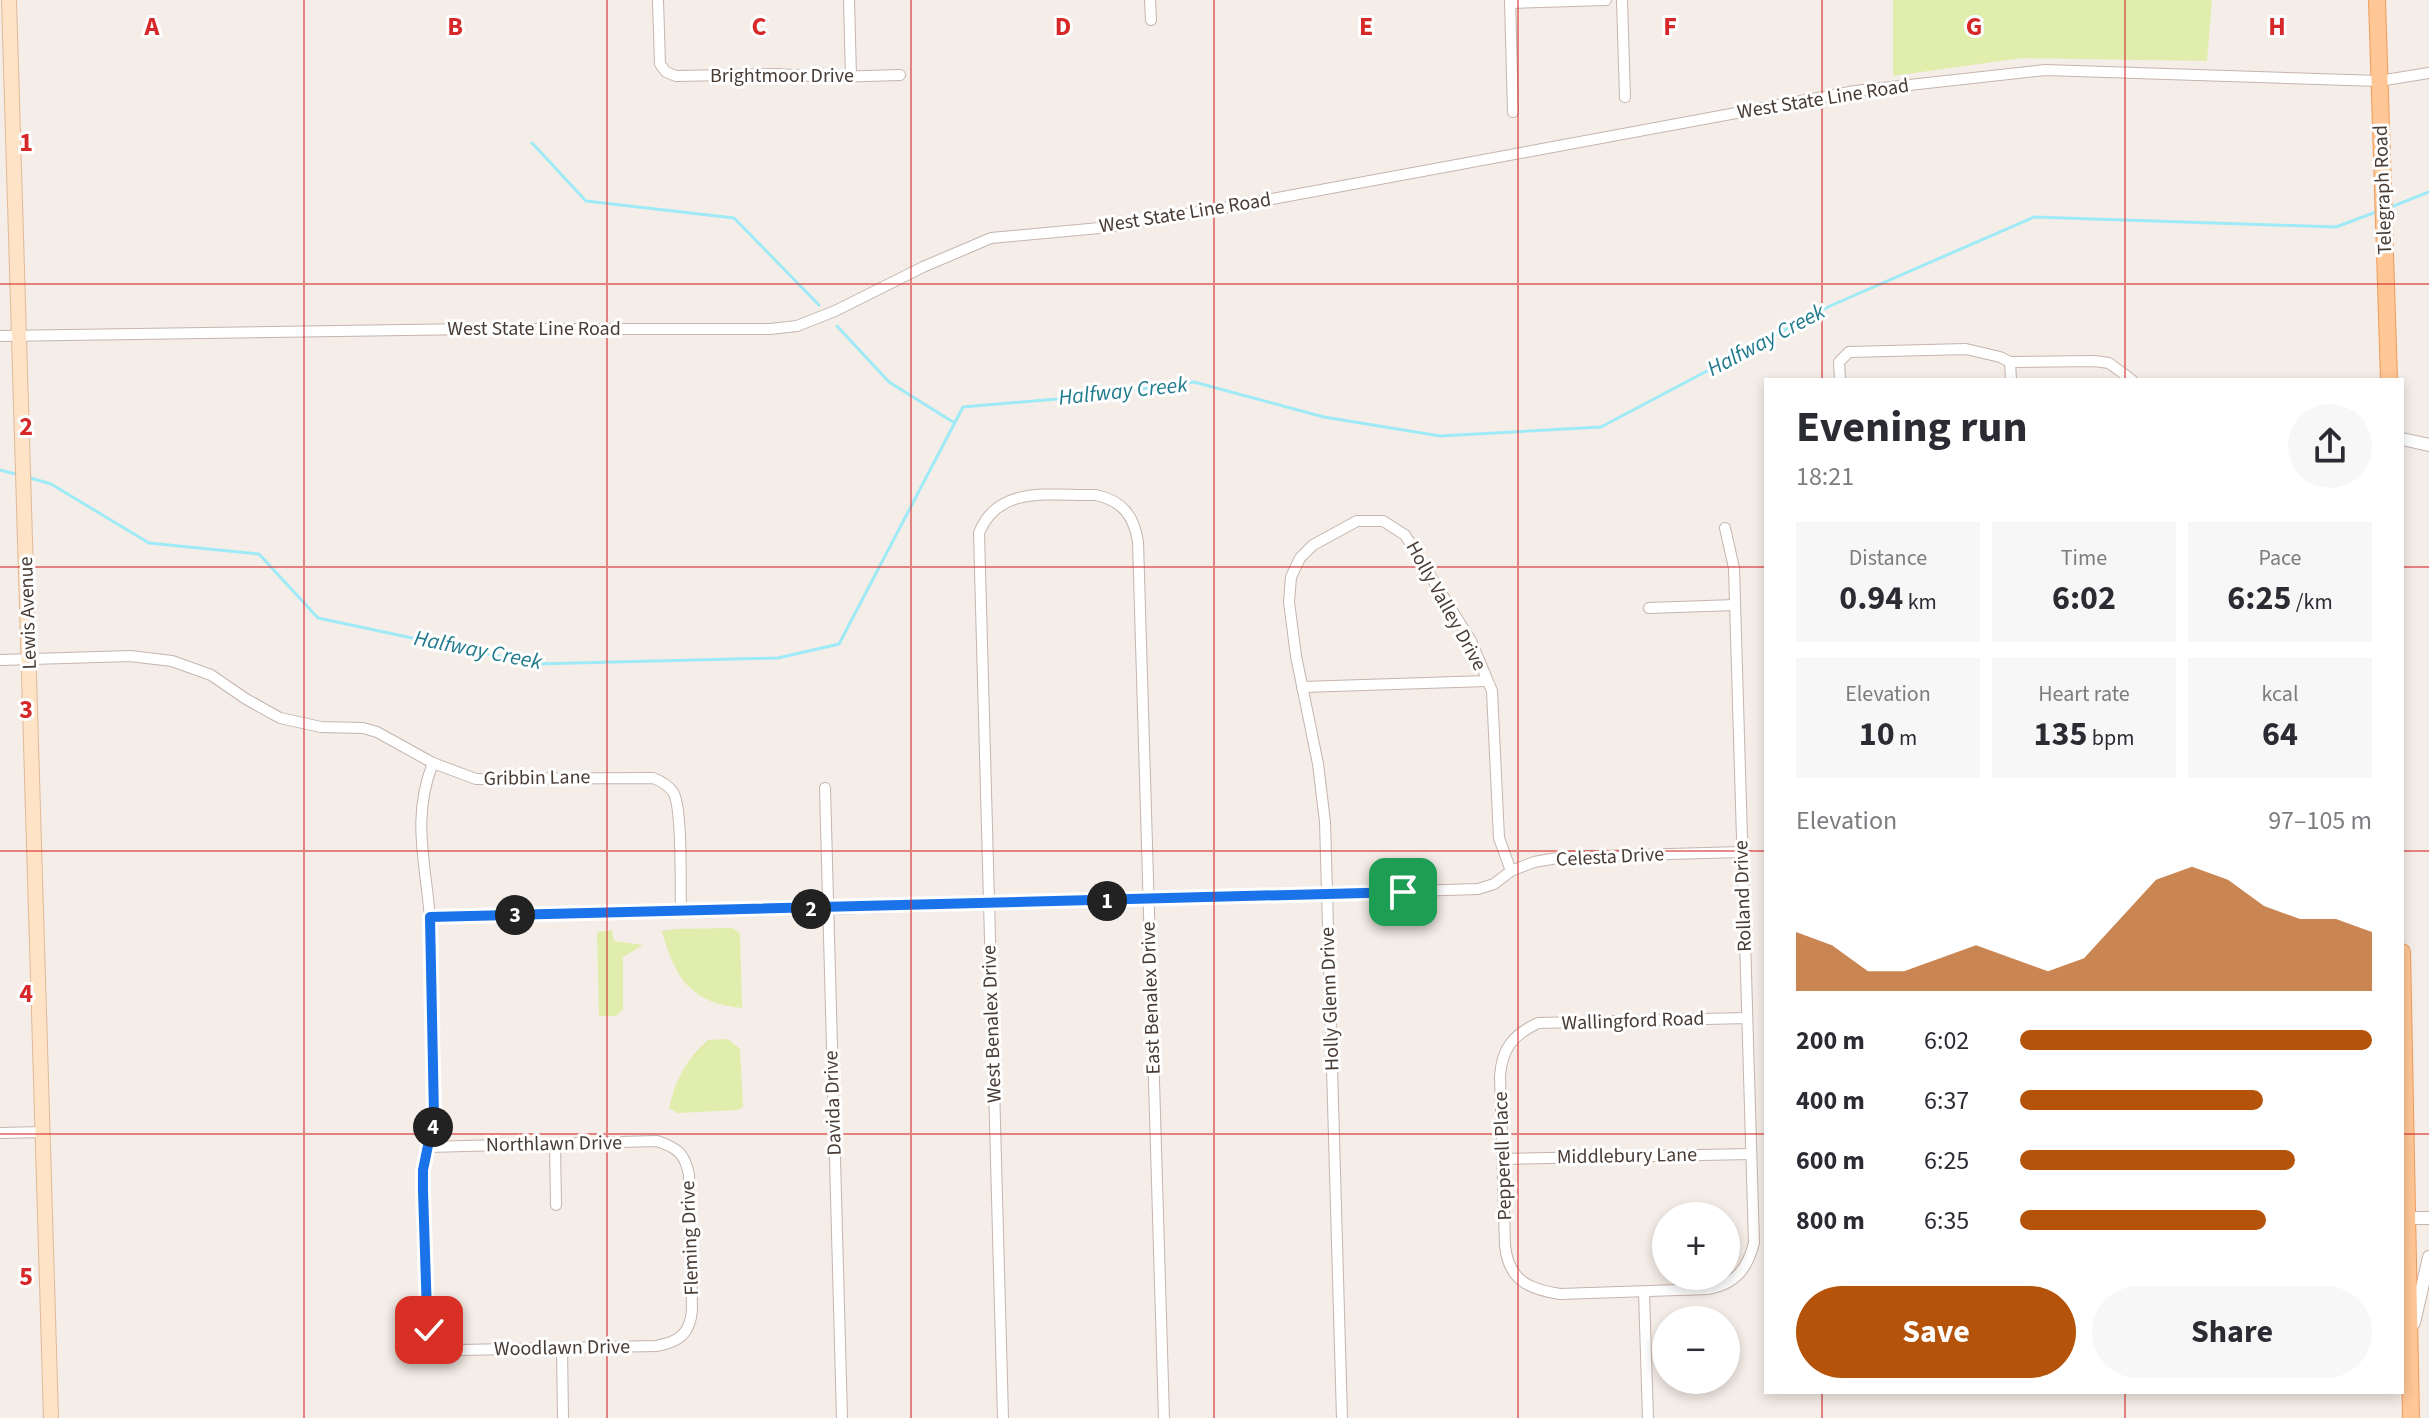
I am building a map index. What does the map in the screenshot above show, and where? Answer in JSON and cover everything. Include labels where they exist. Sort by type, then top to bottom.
[{"type":"main road","name":"Lewis Avenue","points":[[9,0],[51,1418]]},
{"type":"main road","name":"Telegraph Road","points":[[2377,0],[2389,378]]},
{"type":"main road","points":[[2404,1041],[2411,1418]]},
{"type":"street","name":"Brightmoor Drive","points":[[658,0],[660,64],[666,72],[689,77],[900,75]]},
{"type":"street","points":[[849,0],[851,77]]},
{"type":"street","points":[[1150,0],[1151,20]]},
{"type":"street","points":[[1513,112],[1510,1],[1606,0]]},
{"type":"street","points":[[1622,0],[1625,97]]},
{"type":"street","name":"West State Line Road","points":[[0,336],[472,329],[770,329],[797,326],[835,311],[923,267],[991,238],[1110,227],[1226,208],[1855,91],[2045,70],[2379,81],[2429,73]]},
{"type":"street","points":[[1840,378],[1839,362],[1849,352],[1966,349],[2010,362],[2109,363],[2129,378]]},
{"type":"street","points":[[2010,362],[2011,378]]},
{"type":"street","points":[[2404,439],[2429,445]]},
{"type":"street","name":"East Benalex Drive","points":[[1056,496],[1106,497],[1126,510],[1133,518],[1136,530],[1164,1418]]},
{"type":"street","name":"West Benalex Drive","points":[[1003,1418],[979,533],[989,512],[999,504],[1010,499],[1056,496]]},
{"type":"street","name":"Holly Valley Drive","points":[[1357,521],[1383,521],[1405,535],[1471,641],[1495,709],[1499,838],[1511,871]]},
{"type":"street","name":"Holly Glenn Drive","points":[[1342,1418],[1323,796],[1289,602],[1291,577],[1300,558],[1313,545],[1357,521]]},
{"type":"street","name":"Rolland Drive","points":[[1644,1292],[1726,1286],[1748,1264],[1754,1243],[1734,568],[1725,528]]},
{"type":"street","points":[[1649,608],[1735,605]]},
{"type":"street","name":"Gribbin Lane","points":[[0,660],[130,656],[172,661],[211,675],[280,718],[321,727],[342,726],[377,732],[433,763],[476,779],[653,778],[675,794],[681,911]]},
{"type":"street","points":[[1302,687],[1487,681]]},
{"type":"street","points":[[429,1147],[434,1116],[430,917],[421,854],[421,807],[424,786],[433,763]]},
{"type":"street","name":"Davida Drive","points":[[825,788],[842,1418]]},
{"type":"street","name":"Celesta Drive","points":[[430,917],[827,909],[1478,889],[1494,884],[1511,871],[1534,862],[1563,857],[1741,852]]},
{"type":"street","name":"Wallingford Road","points":[[1521,1032],[1538,1023],[1747,1018]]},
{"type":"street","name":"Pepperell Place","points":[[1521,1032],[1505,1049],[1501,1061],[1507,1257],[1522,1284],[1541,1291],[1560,1294],[1644,1292]]},
{"type":"street","points":[[0,1133],[43,1132]]},
{"type":"street","name":"Northlawn Drive","points":[[429,1147],[657,1141],[677,1148]]},
{"type":"street","points":[[555,1144],[556,1205]]},
{"type":"street","name":"Woodlawn Drive","points":[[429,1147],[423,1170],[427,1314],[429,1330],[449,1349],[656,1346],[671,1344],[687,1331]]},
{"type":"street","name":"Fleming Drive","points":[[677,1148],[686,1160],[689,1175],[692,1310],[687,1331]]},
{"type":"street","name":"Middlebury Lane","points":[[1503,1159],[1751,1154]]},
{"type":"street","points":[[2408,1218],[2429,1218]]},
{"type":"street","points":[[2410,1342],[2429,1257]]},
{"type":"street","points":[[1644,1292],[1648,1418]]},
{"type":"street","points":[[562,1347],[563,1418]]},
{"type":"green space","points":[[1893,0],[2212,0],[2207,61],[2022,58],[1893,76]]},
{"type":"green space","points":[[732,928],[740,933],[742,1008],[710,1001],[688,986],[673,963],[662,931]]},
{"type":"green space","points":[[612,930],[614,941],[643,945],[623,957],[623,1010],[616,1016],[599,1016],[597,932]]},
{"type":"green space","points":[[728,1039],[740,1049],[743,1107],[737,1110],[677,1113],[669,1108],[678,1079],[694,1054],[708,1040]]},
{"type":"waterway","points":[[532,143],[586,201],[734,218],[819,305]]},
{"type":"waterway","name":"Halfway Creek","points":[[2391,207],[2429,192]]},
{"type":"waterway","name":"Halfway Creek","points":[[27,477],[51,484],[149,543],[259,554],[318,618],[535,664],[778,658],[839,644],[963,407],[1081,397],[1194,382],[1324,417],[1440,436],[1601,427],[1830,306],[2034,217],[2336,227],[2376,212]]},
{"type":"waterway","points":[[837,326],[889,382],[953,422]]},
{"type":"waterway","name":"Halfway Creek","points":[[0,470],[19,475]]},
{"type":"route","points":[[429,1330],[423,1170],[434,1116],[430,917],[1403,892]]}]
